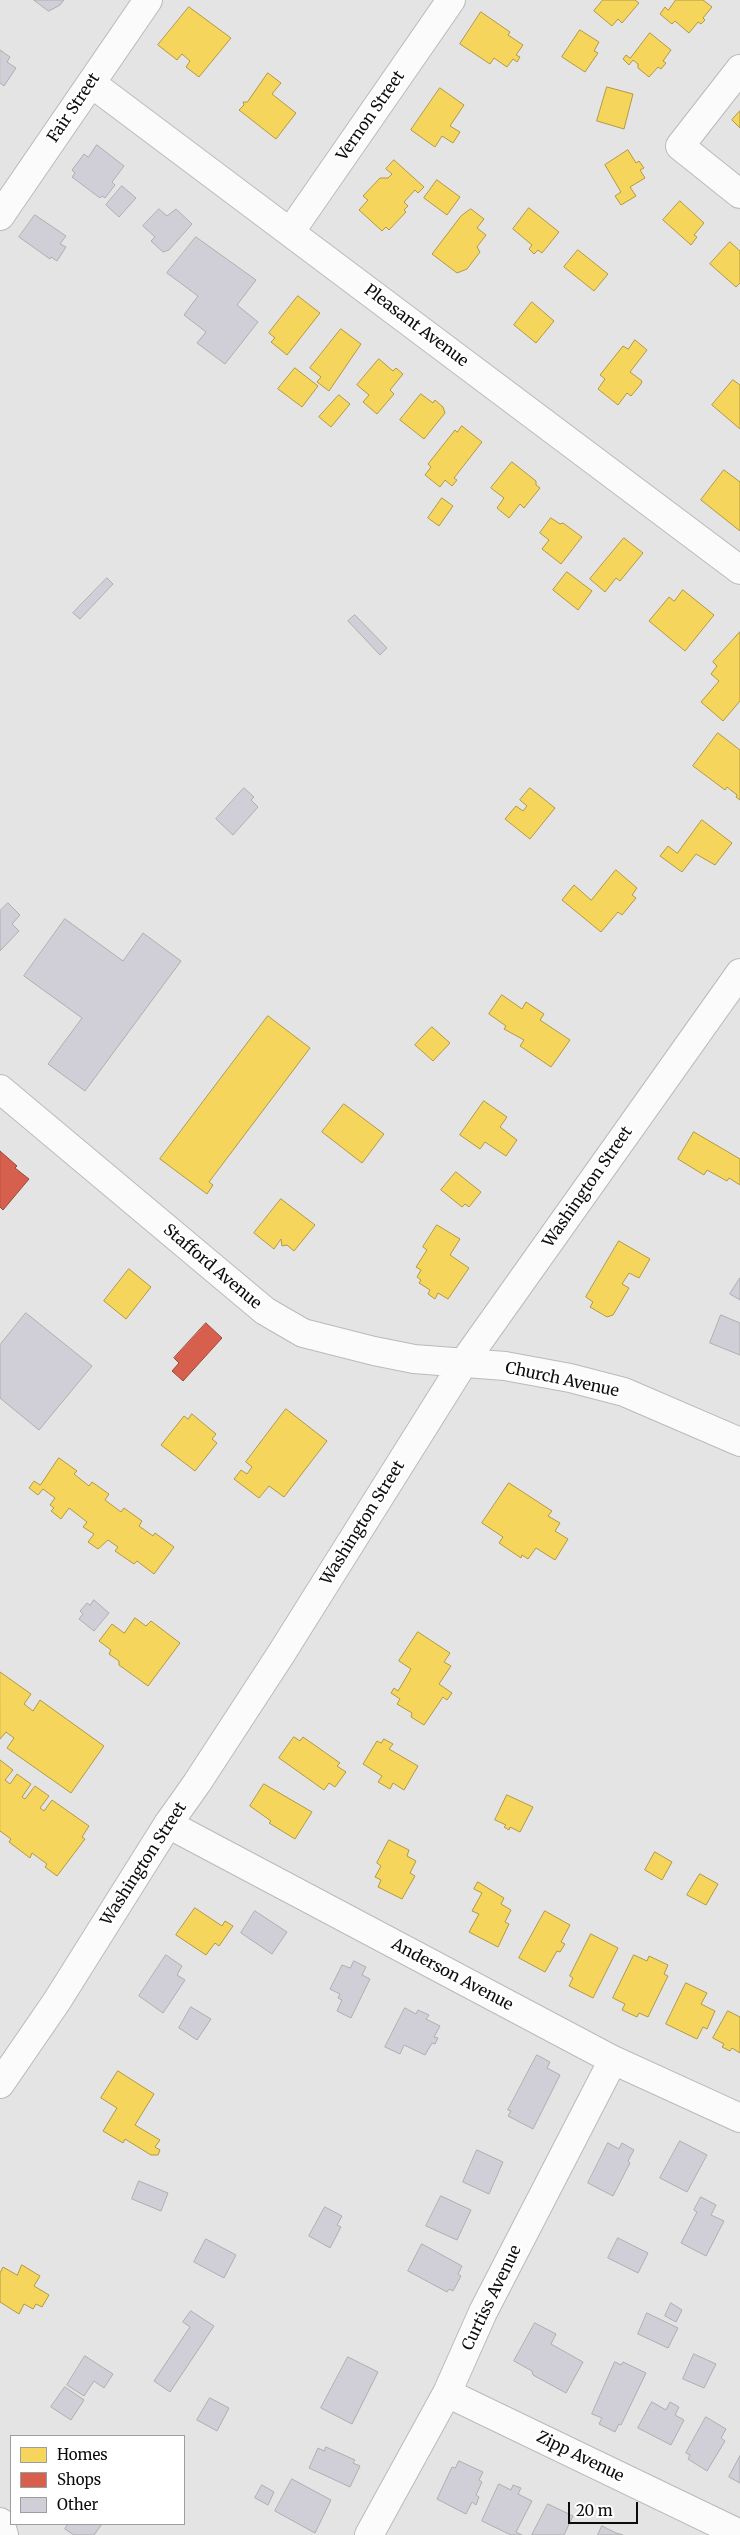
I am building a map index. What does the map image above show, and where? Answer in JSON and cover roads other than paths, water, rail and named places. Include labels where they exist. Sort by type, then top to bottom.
[{"type":"street","name":"Fair Street","points":[[0,216],[148,0]]},
{"type":"street","name":"Vernon Street","points":[[290,231],[451,0]]},
{"type":"street","points":[[740,69],[680,146],[740,194]]},
{"type":"street","name":"Pleasant Avenue","points":[[91,83],[740,570]]},
{"type":"street","name":"Washington Street","points":[[0,2084],[57,2000],[168,1824],[198,1783],[281,1654],[464,1362],[740,973]]},
{"type":"street","name":"Stafford Avenue","points":[[0,1089],[265,1311],[303,1333],[345,1344],[414,1359],[464,1362]]},
{"type":"street","name":"Church Avenue","points":[[464,1362],[570,1378],[624,1392],[740,1442]]},
{"type":"street","name":"Anderson Avenue","points":[[168,1824],[613,2060],[740,2118]]},
{"type":"street","name":"Curtiss Avenue","points":[[369,2535],[447,2393],[483,2312],[613,2060]]},
{"type":"street","name":"Zipp Avenue","points":[[447,2393],[740,2534]]},
{"type":"street","points":[[0,2522],[4,2535]]}]
